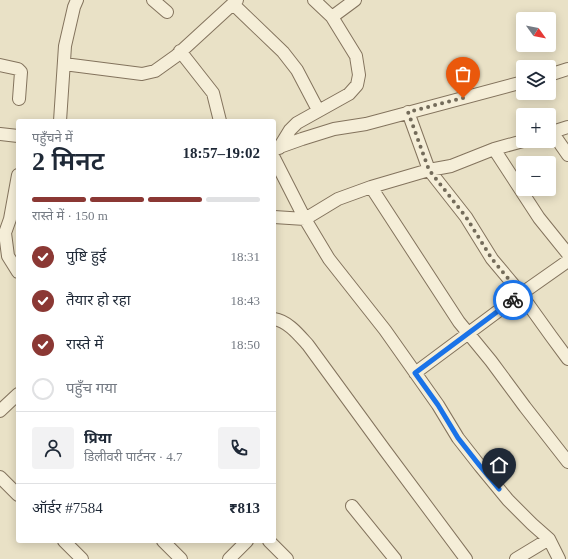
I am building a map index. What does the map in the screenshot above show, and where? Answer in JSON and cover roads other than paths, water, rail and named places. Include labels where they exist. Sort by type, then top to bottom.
[{"type":"street","points":[[60,119],[65,46],[77,0]]},
{"type":"street","points":[[153,0],[167,12]]},
{"type":"street","points":[[276,152],[290,130],[297,123],[349,94],[357,85],[359,75],[356,56],[332,18],[314,0]]},
{"type":"street","points":[[332,18],[355,0]]},
{"type":"street","points":[[64,64],[142,74],[155,71],[176,56],[235,2],[283,52],[297,70],[318,110]]},
{"type":"street","points":[[180,51],[213,93],[220,119]]},
{"type":"street","points":[[0,65],[18,69],[21,72],[18,99]]},
{"type":"street","points":[[556,73],[568,69]]},
{"type":"street","points":[[276,152],[302,139],[334,129],[366,124],[516,84]]},
{"type":"street","points":[[408,112],[429,170],[466,217],[492,259],[521,294],[568,359]]},
{"type":"street","points":[[556,131],[568,127]]},
{"type":"street","points":[[0,134],[16,136]]},
{"type":"street","points":[[556,139],[568,155]]},
{"type":"street","points":[[276,217],[305,219],[338,199],[371,187],[429,170],[452,166],[494,149],[516,143]]},
{"type":"street","points":[[494,149],[539,218],[568,254]]},
{"type":"street","points":[[276,152],[305,219],[329,259],[385,330],[438,405],[458,438],[508,500],[549,539],[560,559]]},
{"type":"street","points":[[16,182],[5,218],[8,256],[16,269]]},
{"type":"street","points":[[371,187],[459,322],[491,361],[568,462]]},
{"type":"street","points":[[415,373],[568,261]]},
{"type":"street","points":[[276,319],[296,331],[308,345],[466,559]]},
{"type":"street","points":[[0,411],[16,397]]},
{"type":"street","points":[[0,477],[16,493]]},
{"type":"street","points":[[352,506],[395,559]]},
{"type":"street","points":[[516,559],[549,539]]},
{"type":"street","points":[[66,543],[82,559]]},
{"type":"street","points":[[165,543],[181,559]]},
{"type":"street","points":[[229,559],[245,543]]},
{"type":"street","points":[[271,543],[287,559]]}]
